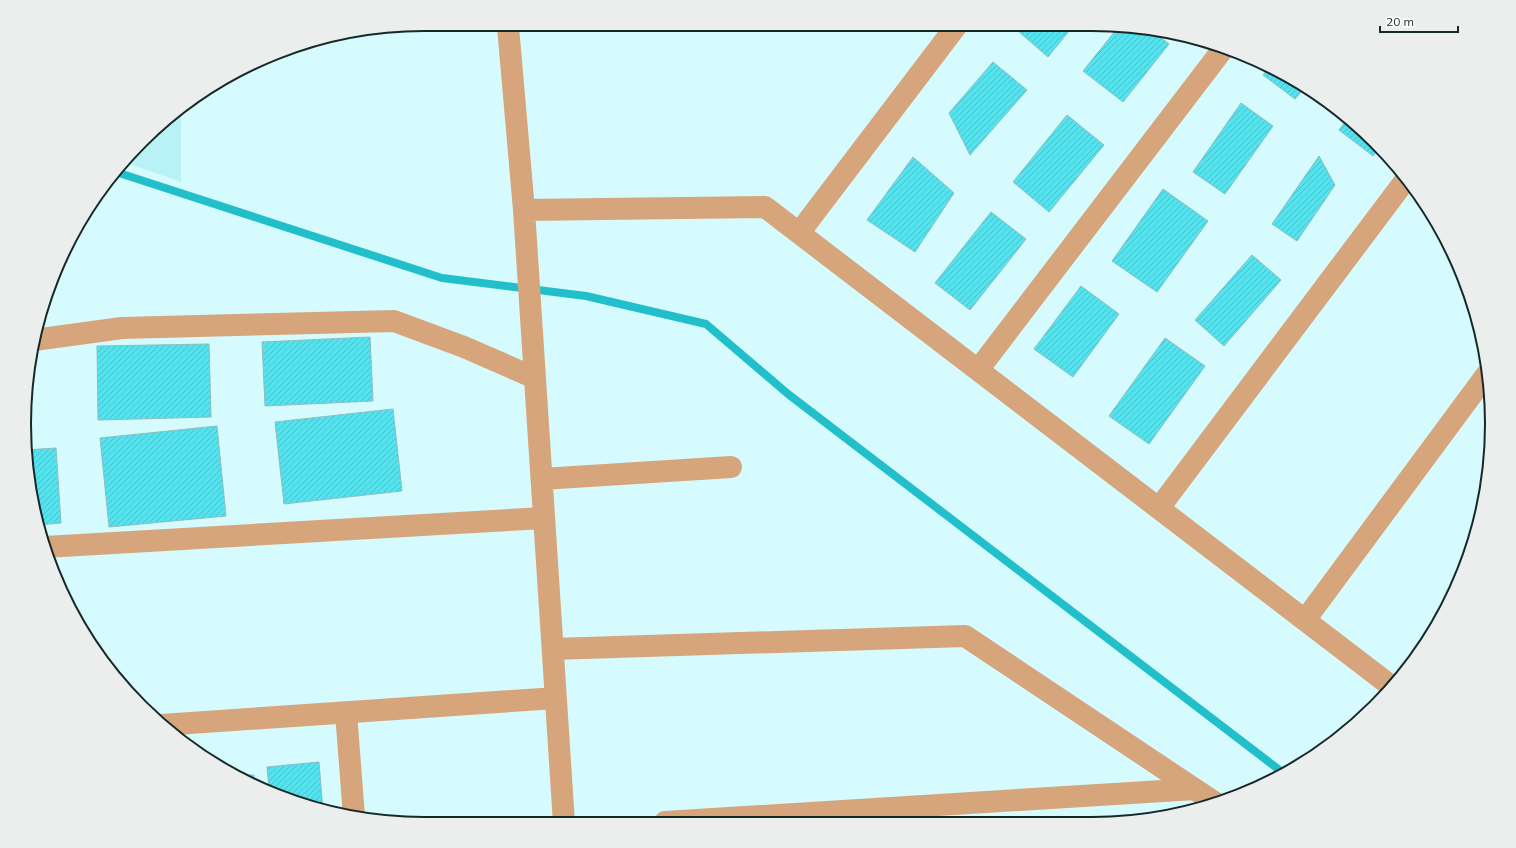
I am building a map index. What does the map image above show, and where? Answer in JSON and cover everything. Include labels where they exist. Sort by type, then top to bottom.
[{"type":"street","points":[[508,31],[524,210],[564,817]]},
{"type":"street","points":[[799,233],[952,31]]},
{"type":"street","points":[[978,370],[1220,53]]},
{"type":"street","points":[[1159,508],[1403,184]]},
{"type":"street","points":[[524,210],[765,207],[1387,683]]},
{"type":"street","points":[[41,339],[122,328],[394,321],[464,347],[535,378]]},
{"type":"street","points":[[1304,620],[1483,380]]},
{"type":"street","points":[[542,479],[732,467]]},
{"type":"street","points":[[51,547],[544,518]]},
{"type":"street","points":[[553,649],[965,636],[1209,799]]},
{"type":"street","points":[[174,726],[346,712],[556,698]]},
{"type":"street","points":[[346,712],[354,810]]},
{"type":"street","points":[[745,817],[1195,789]]},
{"type":"shaded area","points":[[181,115],[181,182],[130,164],[146,146]]},
{"type":"building","points":[[1018,31],[1069,31],[1048,57]]},
{"type":"building","points":[[1114,32],[1143,34],[1160,37],[1169,44],[1123,102],[1083,71]]},
{"type":"building","points":[[993,62],[1027,90],[970,155],[949,113]]},
{"type":"building","points":[[1266,72],[1301,92],[1295,99],[1263,75]]},
{"type":"building","points":[[1241,103],[1273,126],[1225,194],[1193,172]]},
{"type":"building","points":[[1067,115],[1104,145],[1049,212],[1013,182]]},
{"type":"building","points":[[1344,123],[1376,152],[1373,156],[1339,130]]},
{"type":"building","points":[[1319,156],[1335,185],[1297,241],[1272,224]]},
{"type":"building","points":[[913,157],[954,193],[915,252],[867,220]]},
{"type":"building","points":[[1163,189],[1208,221],[1157,292],[1112,261]]},
{"type":"building","points":[[991,212],[1026,239],[970,310],[935,283]]},
{"type":"building","points":[[1252,255],[1281,280],[1224,346],[1195,320]]},
{"type":"building","points":[[1081,286],[1119,314],[1073,377],[1034,349]]},
{"type":"building","points":[[370,337],[373,401],[265,406],[262,342]]},
{"type":"building","points":[[1165,338],[1205,366],[1149,444],[1109,416]]},
{"type":"building","points":[[209,344],[211,417],[98,420],[97,346]]},
{"type":"building","points":[[393,409],[402,491],[284,504],[275,422]]},
{"type":"building","points":[[217,426],[226,516],[109,527],[100,438]]},
{"type":"building","points":[[56,448],[61,523],[44,525],[34,475],[32,450]]},
{"type":"building","points":[[319,762],[322,804],[269,785],[267,767]]},
{"type":"waterway","points":[[122,174],[442,278],[586,296],[706,324],[788,394],[1278,769]]}]
